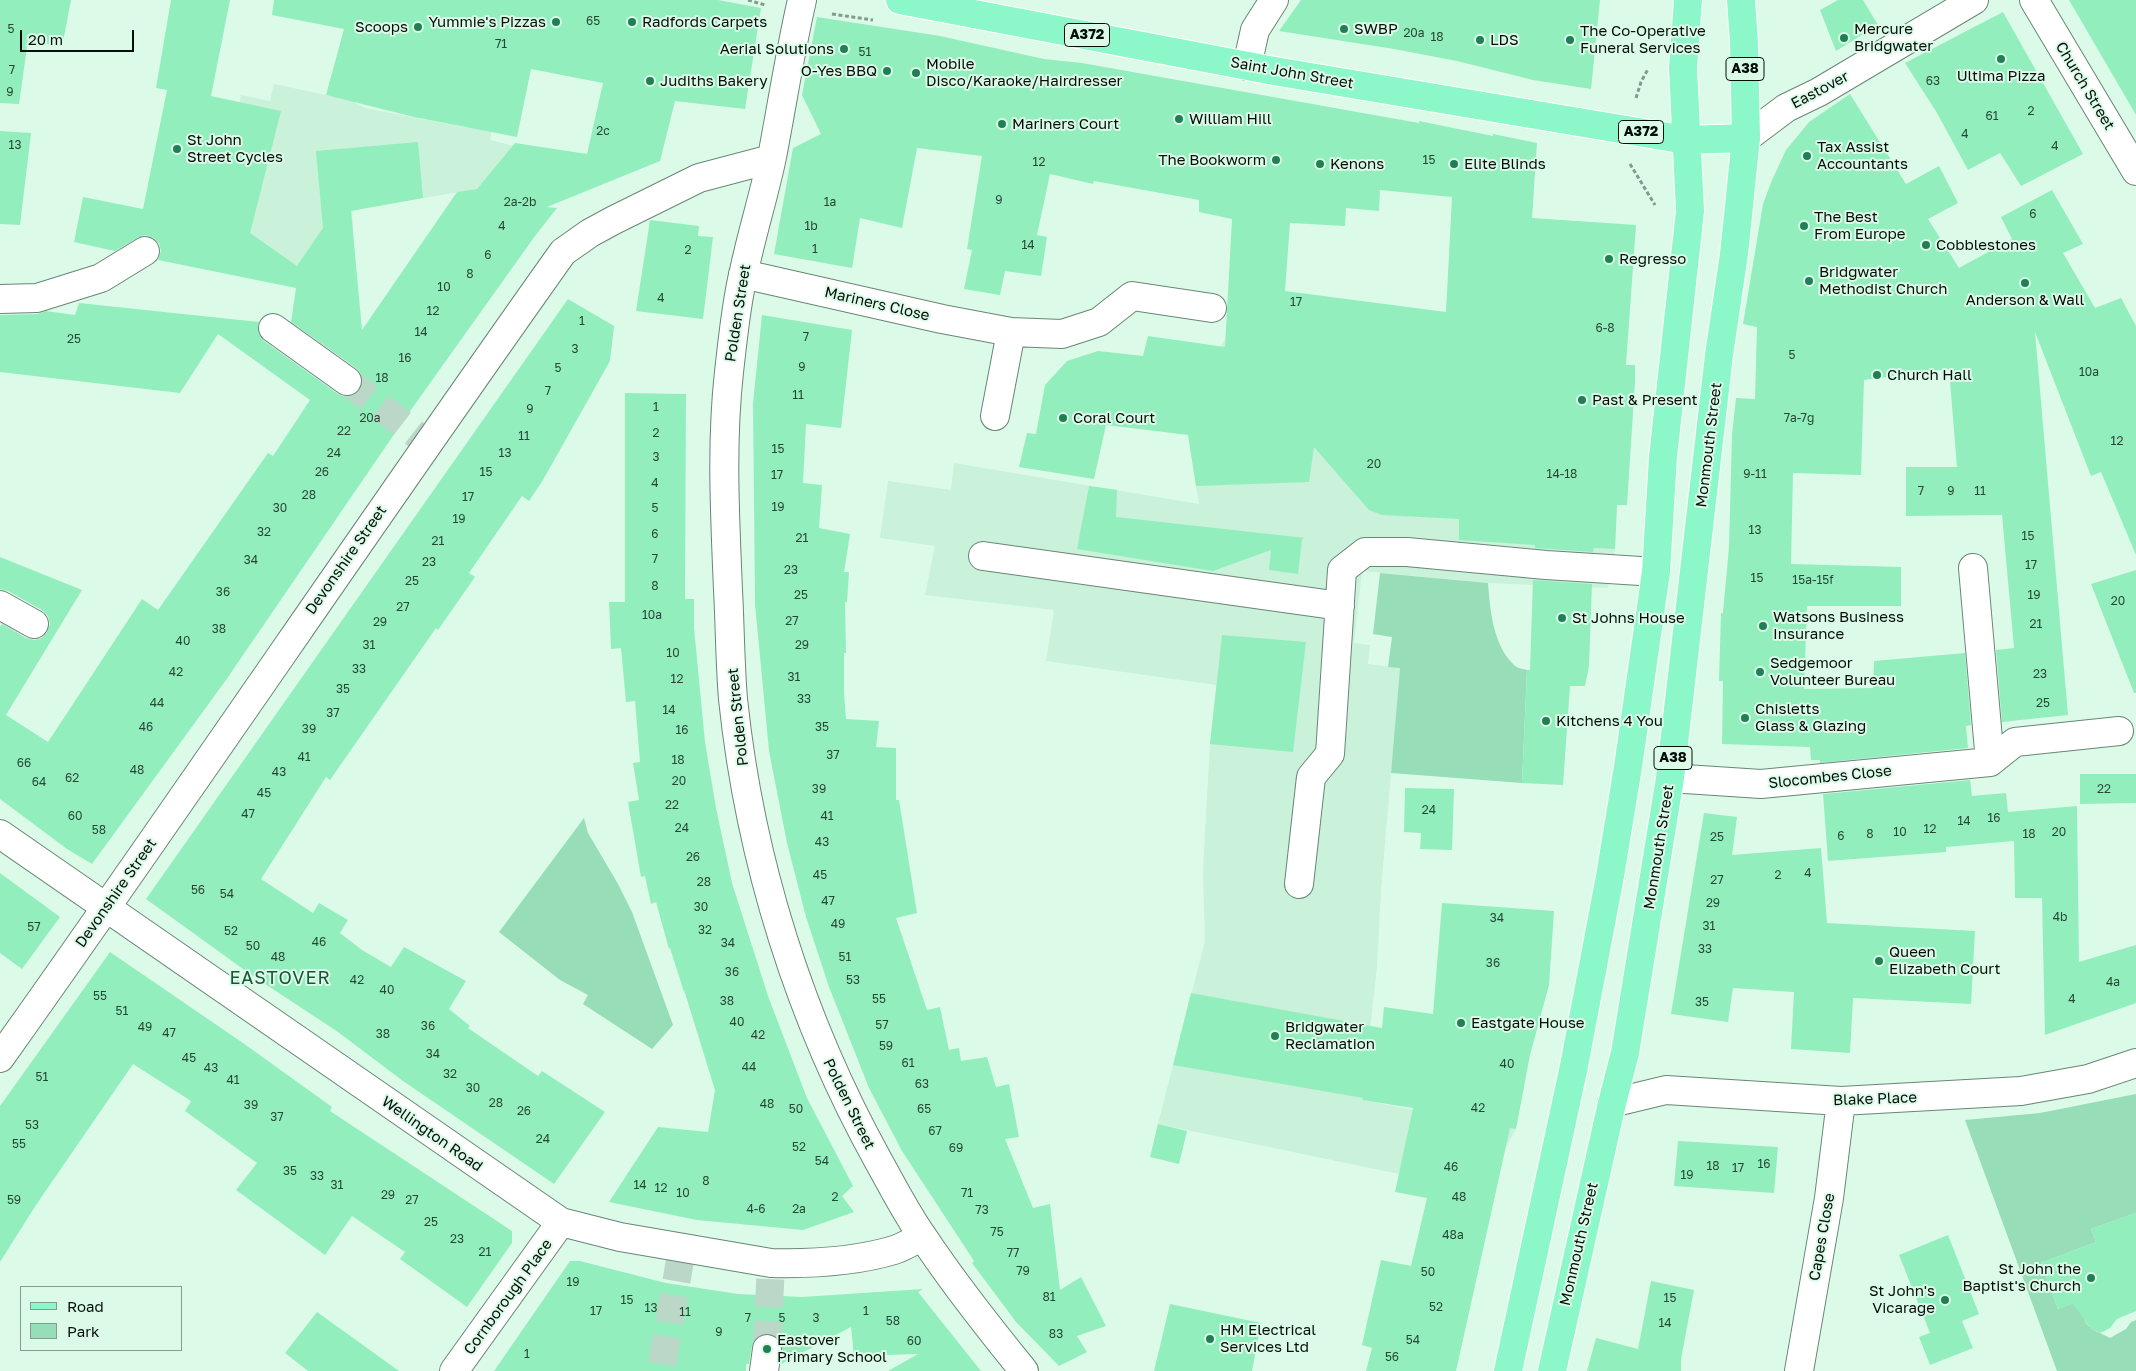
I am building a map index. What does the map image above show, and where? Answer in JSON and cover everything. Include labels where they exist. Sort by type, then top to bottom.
[{"type":"main road","name":"Saint John Street","points":[[900,0],[1248,66],[1686,140],[1746,138]]},
{"type":"main road","points":[[1508,1371],[1572,1075],[1606,895],[1628,766],[1656,572],[1663,457],[1690,211],[1684,68],[1688,0]]},
{"type":"main road","name":"A38","points":[[1741,0],[1746,138]]},
{"type":"main road","name":"Monmouth Street","points":[[1552,1371],[1612,1103],[1626,1053],[1670,778],[1719,355],[1734,254],[1746,138]]},
{"type":"street","name":"Polden Street","points":[[802,0],[788,62],[771,159],[743,274],[729,374],[724,444],[724,503],[733,698],[746,788],[759,850],[798,984],[822,1046],[864,1135],[922,1236],[984,1321],[1024,1371]]},
{"type":"street","points":[[1248,66],[1255,30],[1274,0]]},
{"type":"street","name":"Eastover","points":[[1746,138],[1786,108],[1819,92],[1974,0]]},
{"type":"street","name":"Church Street","points":[[2034,0],[2136,171]]},
{"type":"street","name":"Devonshire Street","points":[[0,1058],[106,909],[427,443],[563,252],[590,233],[699,178],[771,159]]},
{"type":"street","points":[[0,299],[37,298],[101,278],[145,251]]},
{"type":"street","name":"Mariners Close","points":[[743,274],[942,319],[1011,332],[1062,334],[1099,322],[1132,296],[1212,308]]},
{"type":"street","points":[[273,328],[347,382]]},
{"type":"street","points":[[994,416],[1011,332]]},
{"type":"street","points":[[1299,884],[1311,777],[1330,754],[1342,570],[1365,552],[1407,552],[1546,565],[1656,572]]},
{"type":"street","points":[[983,556],[1340,606]]},
{"type":"street","points":[[1973,568],[1990,762]]},
{"type":"street","points":[[0,605],[34,624]]},
{"type":"street","points":[[1990,762],[2015,742],[2119,731]]},
{"type":"street","name":"Slocombes Close","points":[[1670,778],[1761,784],[1990,762]]},
{"type":"street","name":"Wellington Road","points":[[0,834],[561,1222],[620,1237],[770,1263],[794,1264],[846,1260],[896,1250],[922,1236]]},
{"type":"street","name":"Blake Place","points":[[1612,1103],[1666,1090],[1841,1102],[2021,1091],[2088,1079],[2136,1063]]},
{"type":"street","name":"Capes Close","points":[[1799,1371],[1829,1198],[1841,1102]]},
{"type":"street","name":"Cornborough Place","points":[[454,1371],[561,1222]]},
{"type":"path","points":[[748,0],[760,3]]},
{"type":"path","points":[[1636,96],[1641,82],[1649,69]]},
{"type":"path","points":[[1631,168],[1660,213]]},
{"type":"shaded area","points":[[274,84],[352,101],[365,108],[463,127],[492,130],[490,140],[515,146],[477,189],[352,210],[354,243],[324,246],[297,266],[271,278],[269,283],[213,240],[241,95],[270,101]]},
{"type":"shaded area","points":[[1225,339],[1359,361],[1617,505],[1615,549],[1608,588],[1488,583],[1362,571],[1354,643],[1370,645],[1368,664],[1400,668],[1381,890],[1377,967],[1362,1100],[1516,1129],[1505,1149],[1454,1138],[1407,1138],[1399,1174],[1158,1124],[1205,941],[1203,873],[1210,744],[1216,685],[1046,661],[1054,610],[925,595],[935,546],[880,538],[888,481],[951,490],[954,463],[1199,504],[1184,411]]},
{"type":"green space","points":[[1380,573],[1488,583],[1494,626],[1501,647],[1514,665],[1527,670],[1522,783],[1391,773],[1400,668],[1388,667],[1392,637],[1373,634]]},
{"type":"green space","points":[[584,818],[588,833],[632,912],[673,1025],[652,1049],[583,1004],[588,995],[560,980],[499,932]]},
{"type":"green space","points":[[2136,1094],[2136,1213],[2091,1229],[2096,1242],[2041,1263],[2058,1309],[2080,1301],[2087,1324],[2110,1338],[2126,1329],[2131,1322],[2136,1320],[2136,1371],[2057,1371],[1965,1120],[2040,1113]]},
{"type":"building","points":[[0,0],[71,0],[62,47],[28,40],[19,104],[0,103]]},
{"type":"building","points":[[171,0],[230,0],[211,96],[281,111],[250,233],[297,266],[323,228],[316,151],[418,142],[423,198],[351,211],[362,330],[457,192],[477,189],[515,143],[587,154],[603,83],[531,69],[517,137],[414,117],[326,95],[344,29],[272,15],[274,0],[718,0],[761,8],[745,109],[675,101],[660,161],[547,207],[557,208],[408,414],[226,680],[92,864],[67,849],[0,799],[0,627],[2,624],[26,638],[35,640],[42,638],[50,624],[48,616],[42,610],[8,591],[0,589],[0,557],[82,590],[6,715],[48,742],[142,599],[158,610],[268,453],[273,456],[310,400],[218,334],[180,393],[0,372],[0,315],[37,314],[46,311],[75,315],[79,303],[259,322],[259,334],[264,341],[338,394],[346,397],[354,395],[360,390],[363,382],[361,374],[356,368],[291,322],[296,288],[158,260],[161,251],[159,243],[145,235],[115,251],[74,242],[83,197],[143,209],[167,90],[156,88]]},
{"type":"building","points":[[1301,0],[1600,0],[1591,89],[1533,80],[1457,61],[1394,49],[1279,31]]},
{"type":"building","name":"Mercure Bridgwater","points":[[1838,0],[1863,0],[1878,25],[1836,51],[1820,10]]},
{"type":"building","points":[[2069,0],[2136,0],[2136,115]]},
{"type":"building","points":[[2003,12],[2083,154],[2021,186],[2000,153],[1968,170],[1937,113],[1905,63]]},
{"type":"building","points":[[817,17],[940,36],[1044,59],[1082,63],[1537,143],[1532,218],[1636,225],[1626,365],[1635,365],[1635,382],[1627,505],[1617,505],[1615,549],[1594,548],[1593,552],[1535,548],[1535,545],[1459,540],[1459,519],[1382,515],[1369,510],[1314,447],[1309,482],[1196,486],[1188,435],[1106,425],[1094,479],[1019,467],[1027,433],[1036,434],[1045,385],[1067,361],[1098,351],[1143,356],[1148,336],[1225,347],[1232,219],[1199,212],[1199,200],[1094,181],[1093,184],[1050,174],[1037,235],[1047,237],[1041,276],[1005,271],[1000,295],[964,289],[972,250],[967,249],[982,156],[917,148],[902,228],[860,218],[852,268],[774,254],[793,148],[821,134],[802,95]],"holes":[[[1380,190],[1452,197],[1446,312],[1285,291],[1290,223],[1345,226],[1346,208],[1379,211]]]},
{"type":"building","points":[[1850,94],[1906,184],[1939,166],[1958,203],[1928,219],[1959,268],[2012,239],[2001,217],[2052,190],[2083,244],[2063,253],[2095,308],[2121,298],[2136,326],[2136,555],[2101,472],[2091,476],[2035,332],[2068,715],[2002,722],[1996,650],[2014,648],[2002,515],[1906,516],[1906,467],[1957,467],[1949,369],[1864,380],[1861,475],[1793,473],[1791,564],[1901,567],[1901,606],[1807,606],[1804,689],[1873,688],[1874,661],[1965,653],[1971,725],[1966,726],[1968,748],[1820,763],[1820,760],[1811,760],[1810,747],[1722,744],[1723,681],[1719,681],[1721,613],[1723,613],[1729,547],[1732,435],[1736,398],[1755,399],[1757,327],[1743,324],[1763,204],[1786,150],[1809,122]]},
{"type":"building","points":[[0,131],[31,133],[20,225],[0,224]]},
{"type":"building","points":[[650,220],[699,226],[698,236],[713,237],[703,319],[636,311]]},
{"type":"building","points":[[568,299],[614,326],[610,361],[543,480],[529,501],[522,496],[469,573],[475,577],[438,630],[436,628],[330,780],[326,777],[261,879],[313,913],[319,903],[348,920],[340,933],[362,950],[391,967],[404,947],[466,981],[449,1009],[470,1026],[468,1028],[538,1076],[542,1071],[605,1112],[554,1184],[403,1081],[338,1032],[250,974],[146,899]]},
{"type":"building","points":[[762,315],[852,330],[841,428],[806,424],[803,483],[822,485],[819,528],[850,534],[844,572],[849,572],[847,602],[845,602],[846,653],[844,653],[844,693],[846,719],[879,721],[876,747],[896,748],[896,800],[899,800],[917,913],[896,918],[927,1010],[940,1007],[949,1050],[959,1048],[961,1061],[987,1057],[996,1087],[1009,1084],[1019,1137],[1005,1139],[1033,1208],[1050,1204],[1060,1290],[1081,1277],[1106,1326],[1077,1336],[1087,1352],[1059,1366],[1016,1322],[972,1263],[974,1261],[902,1151],[869,1088],[829,987],[806,917],[787,843],[769,751],[755,604],[753,403]]},
{"type":"building","points":[[625,393],[686,394],[685,599],[694,599],[694,628],[705,742],[716,808],[732,883],[768,996],[807,1098],[853,1186],[842,1196],[854,1212],[803,1230],[697,1220],[609,1202],[658,1127],[708,1132],[715,1090],[684,990],[684,992],[669,949],[656,902],[651,904],[645,876],[641,877],[628,802],[639,800],[633,763],[640,762],[635,701],[626,702],[621,648],[611,649],[609,602],[625,602]]},
{"type":"building","points":[[1089,486],[1117,490],[1116,517],[1305,538],[1302,539],[1298,574],[1269,570],[1271,550],[1213,571],[1077,549]]},
{"type":"building","points":[[2136,570],[2136,693],[2134,693],[2091,584]]},
{"type":"building","points":[[1533,580],[1592,584],[1589,666],[1585,686],[1570,686],[1563,785],[1522,783],[1527,670],[1530,670]]},
{"type":"building","points":[[1222,635],[1306,642],[1293,752],[1210,744]]},
{"type":"building","points":[[2080,774],[2136,774],[2136,803],[2080,804]]},
{"type":"building","points":[[1970,780],[1972,796],[2006,793],[2008,812],[2077,806],[2079,962],[2136,945],[2136,1003],[2045,1035],[2042,898],[2015,898],[2014,841],[1946,847],[1946,852],[1828,861],[1823,794]]},
{"type":"building","points":[[1405,788],[1454,789],[1452,850],[1420,849],[1421,833],[1404,832]]},
{"type":"building","points":[[1704,813],[1737,817],[1732,855],[1821,848],[1827,923],[1975,931],[1971,1004],[1853,998],[1850,1053],[1791,1049],[1794,992],[1733,988],[1728,1022],[1671,1014]]},
{"type":"building","points":[[0,873],[60,917],[22,969],[0,953]]},
{"type":"building","points":[[1442,903],[1554,911],[1549,985],[1530,1055],[1516,1129],[1510,1128],[1456,1371],[1366,1371],[1372,1348],[1362,1345],[1381,1260],[1411,1266],[1427,1198],[1395,1192],[1413,1108],[1173,1065],[1191,993],[1382,1028],[1384,1007],[1433,1014]]},
{"type":"building","points":[[110,952],[243,1043],[332,1107],[330,1111],[512,1231],[512,1243],[467,1307],[400,1259],[405,1252],[352,1216],[325,1255],[236,1190],[257,1163],[185,1111],[191,1101],[133,1064],[36,1205],[0,1262],[0,1106]]},
{"type":"building","points":[[1158,1124],[1187,1131],[1179,1164],[1150,1157]]},
{"type":"building","points":[[1678,1141],[1778,1147],[1774,1193],[1674,1186]]},
{"type":"building","name":"St John the Baptist's Church","points":[[2136,1213],[2136,1311],[2117,1319],[2110,1328],[2100,1333],[2091,1329],[2073,1304],[2058,1309],[2041,1263],[2096,1242],[2091,1229]]},
{"type":"building","name":"St John's Vicarage","points":[[1948,1235],[1979,1314],[1962,1321],[1973,1348],[1930,1365],[1919,1337],[1930,1333],[1899,1255]]},
{"type":"building","points":[[570,1261],[580,1261],[666,1283],[738,1294],[802,1297],[923,1289],[918,1292],[981,1371],[888,1371],[918,1354],[854,1356],[851,1327],[781,1364],[781,1343],[776,1336],[770,1334],[761,1335],[754,1340],[749,1364],[746,1364],[746,1371],[494,1371]]},
{"type":"building","points":[[1651,1281],[1694,1290],[1681,1359],[1681,1371],[1587,1371],[1596,1338],[1638,1349]]},
{"type":"building","name":"HM Electrical Services Ltd","points":[[1170,1304],[1261,1323],[1252,1371],[1154,1371]]},
{"type":"building","points":[[317,1312],[399,1371],[308,1371],[285,1353]]},
{"type":"tunnel","points":[[347,381],[427,443]]},
{"type":"tunnel","points":[[662,1364],[682,1249]]},
{"type":"tunnel","points":[[767,1349],[771,1263]]},
{"type":"place","name":"Yummie's Pizzas","points":[[556,22]]},
{"type":"place","name":"Radfords Carpets","points":[[632,22]]},
{"type":"place","name":"Scoops","points":[[418,27]]},
{"type":"place","name":"SWBP","points":[[1344,29]]},
{"type":"place","name":"Mercure Bridgwater","points":[[1844,38]]},
{"type":"place","name":"LDS","points":[[1480,40]]},
{"type":"place","name":"The Co-Operative Funeral Services","points":[[1570,40]]},
{"type":"place","name":"Aerial Solutions","points":[[844,49]]},
{"type":"place","name":"Ultima Pizza","points":[[2001,59]]},
{"type":"place","name":"O-Yes BBQ","points":[[887,71]]},
{"type":"place","name":"Mobile Disco/Karaoke/Hairdresser","points":[[916,73]]},
{"type":"place","name":"Judiths Bakery","points":[[650,81]]},
{"type":"place","name":"William Hill","points":[[1179,119]]},
{"type":"place","name":"Mariners Court","points":[[1002,124]]},
{"type":"place","name":"St John Street Cycles","points":[[177,149]]},
{"type":"place","name":"Tax Assist Accountants","points":[[1807,156]]},
{"type":"place","name":"The Bookworm","points":[[1276,160]]},
{"type":"place","name":"Kenons","points":[[1320,164]]},
{"type":"place","name":"Elite Blinds","points":[[1454,164]]},
{"type":"place","name":"The Best From Europe","points":[[1804,226]]},
{"type":"place","name":"Cobblestones","points":[[1926,245]]},
{"type":"place","name":"Regresso","points":[[1609,259]]},
{"type":"place","name":"Bridgwater Methodist Church","points":[[1809,281]]},
{"type":"place","name":"Anderson & Wall","points":[[2025,283]]},
{"type":"place","name":"Church Hall","points":[[1877,375]]},
{"type":"place","name":"Past & Present","points":[[1582,400]]},
{"type":"place","name":"Coral Court","points":[[1063,418]]},
{"type":"place","name":"St Johns House","points":[[1562,618]]},
{"type":"place","name":"Watsons Business Insurance","points":[[1763,626]]},
{"type":"place","name":"Sedgemoor Volunteer Bureau","points":[[1760,672]]},
{"type":"place","name":"Chisletts Glass & Glazing","points":[[1745,718]]},
{"type":"place","name":"Kitchens 4 You","points":[[1546,721]]},
{"type":"place","name":"Queen Elizabeth Court","points":[[1879,961]]},
{"type":"place","name":"Eastgate House","points":[[1461,1023]]},
{"type":"place","name":"Bridgwater Reclamation","points":[[1275,1036]]},
{"type":"place","name":"St John the Baptist's Church","points":[[2091,1278]]},
{"type":"place","name":"St John's Vicarage","points":[[1945,1300]]},
{"type":"place","name":"HM Electrical Services Ltd","points":[[1210,1339]]},
{"type":"place","name":"Eastover Primary School","points":[[767,1349]]},
{"type":"district","name":"EASTOVER","points":[[280,978]]}]
